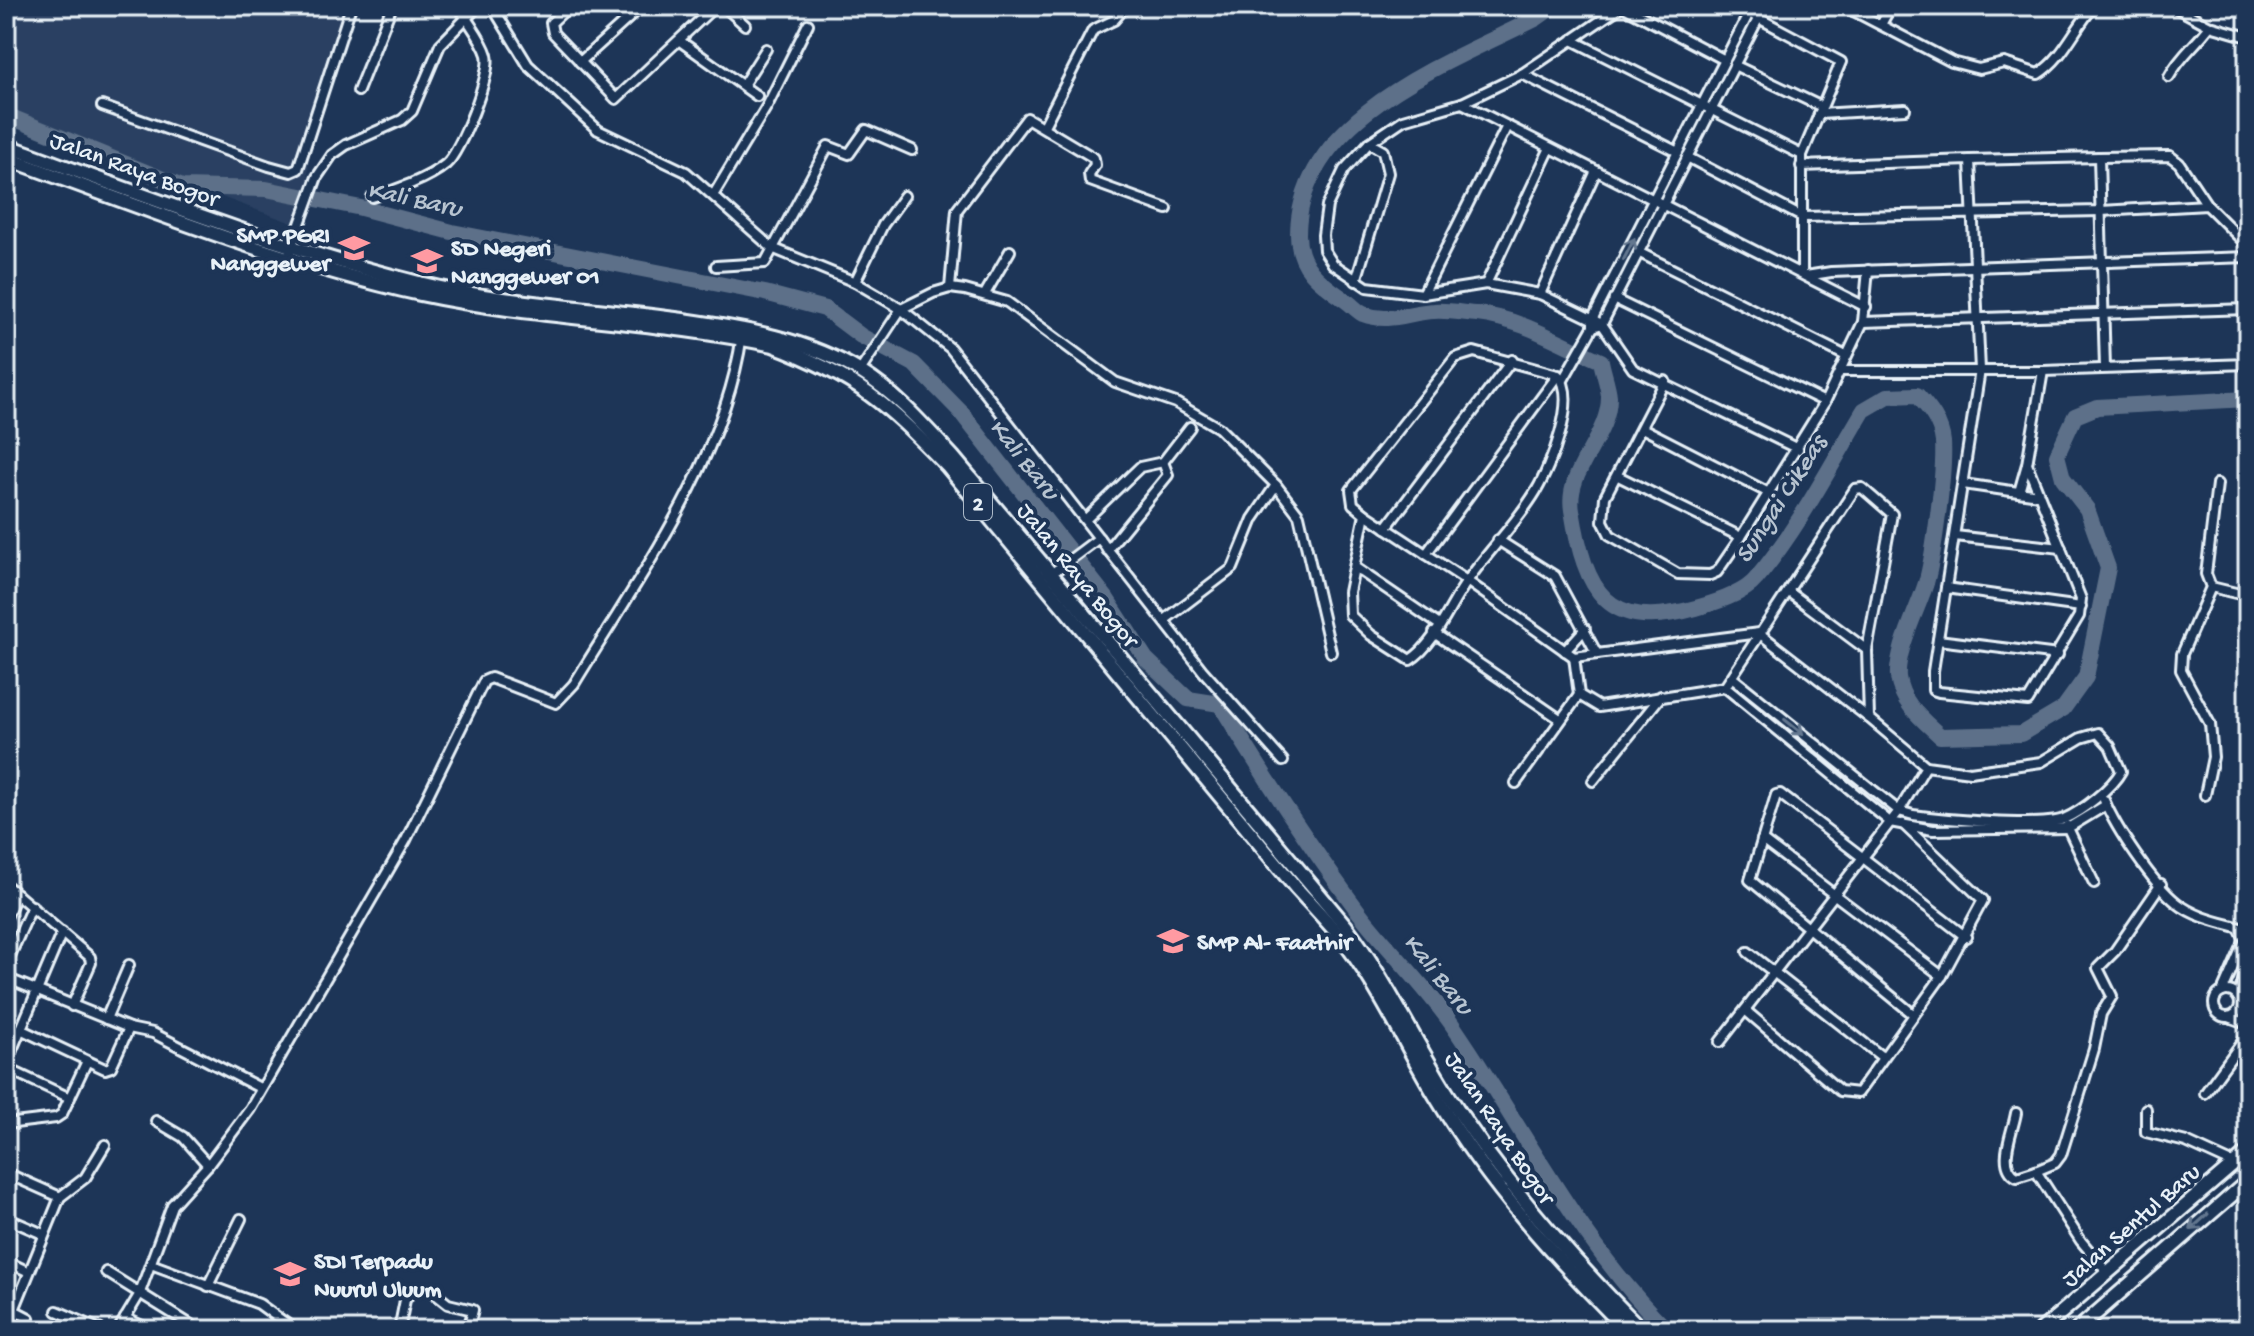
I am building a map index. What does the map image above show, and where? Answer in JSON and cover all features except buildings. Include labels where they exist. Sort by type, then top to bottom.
[{"type":"main road","name":"Jalan Raya Bogor","points":[[6,145],[293,244],[420,294],[742,334],[775,335],[860,371],[903,404],[934,436],[1345,925],[1390,990],[1448,1096],[1507,1179],[1538,1220],[1642,1330]]},
{"type":"main road","name":"Jalan Raya Bogor","points":[[6,158],[293,244]]},
{"type":"main road","name":"Jalan Raya Bogor","points":[[742,334],[797,354],[848,378],[897,413],[947,466],[1339,935],[1380,996],[1439,1102],[1529,1227],[1627,1330]]},
{"type":"main road","name":"Jalan Sentul Baru","points":[[2041,1330],[2248,1152]]},
{"type":"main road","name":"Jalan Sentul Baru","points":[[2077,1330],[2248,1181]]},
{"type":"main road","points":[[2136,1248],[2152,1266]]},
{"type":"main road","points":[[2108,1272],[2122,1281],[2125,1288]]},
{"type":"street","points":[[102,106],[291,172],[298,169],[351,6]]},
{"type":"street","points":[[358,91],[392,6]]},
{"type":"street","points":[[372,197],[430,174],[450,161],[488,71],[487,54],[459,6]]},
{"type":"street","points":[[293,244],[317,177],[339,149],[402,120],[412,111],[440,45],[478,6]]},
{"type":"street","points":[[492,6],[528,65],[598,130],[672,164],[714,194],[772,248],[855,282],[901,309],[950,348],[1107,550],[1166,619],[1203,671],[1283,761]]},
{"type":"street","points":[[569,6],[551,23],[553,33],[616,99],[715,6]]},
{"type":"street","points":[[580,62],[642,6]]},
{"type":"street","points":[[724,6],[745,25]]},
{"type":"street","points":[[1044,126],[1093,30],[1120,14],[1126,6]]},
{"type":"street","points":[[1725,60],[1622,6],[1522,74],[1462,103],[1403,120],[1369,143],[1344,170],[1327,206],[1323,227],[1324,250],[1333,264],[1367,287],[1423,294],[1486,284],[1540,294],[1596,323],[1627,364],[1798,449]]},
{"type":"street","points":[[1736,6],[1840,60],[1841,68],[1802,155],[1804,275]]},
{"type":"street","points":[[1844,6],[1882,23],[1952,62],[1979,69],[2004,63],[2038,74],[2058,59],[2077,25],[2094,6]]},
{"type":"street","points":[[1882,23],[1891,6]]},
{"type":"street","points":[[2173,6],[2210,26],[2248,37]]},
{"type":"street","points":[[1426,554],[1560,377],[1569,371],[1596,323],[1654,199],[1749,13]]},
{"type":"street","points":[[1596,323],[1614,299],[1759,17]]},
{"type":"street","points":[[714,194],[767,106],[808,24]]},
{"type":"street","points":[[2169,77],[2183,54],[2192,49],[2210,26]]},
{"type":"street","points":[[1572,40],[1802,155]]},
{"type":"street","points":[[680,41],[757,96]]},
{"type":"street","points":[[743,85],[766,49]]},
{"type":"street","points":[[1734,65],[1820,110],[1905,109]]},
{"type":"street","points":[[1522,74],[1678,152]]},
{"type":"street","points":[[1462,103],[1866,307]]},
{"type":"street","points":[[950,288],[957,210],[1027,118],[1094,158],[1090,181],[1167,209]]},
{"type":"street","points":[[1423,294],[1507,126]]},
{"type":"street","points":[[716,266],[764,264],[828,146],[849,154],[866,130],[912,150]]},
{"type":"street","points":[[1356,281],[1388,173],[1383,151],[1369,143]]},
{"type":"street","points":[[1486,284],[1550,148]]},
{"type":"street","points":[[1801,166],[2170,156],[2207,205],[2248,246]]},
{"type":"street","points":[[1687,157],[1802,217],[2101,211],[2207,205]]},
{"type":"street","points":[[2099,157],[2105,368]]},
{"type":"street","points":[[1970,160],[1980,370],[1933,690],[2028,701],[2058,655],[2081,607],[2027,464]]},
{"type":"street","points":[[1540,294],[1596,171]]},
{"type":"street","points":[[855,282],[883,225],[904,196]]},
{"type":"street","points":[[985,294],[1010,251]]},
{"type":"street","points":[[1638,252],[1846,356]]},
{"type":"street","points":[[1804,275],[1868,270],[2248,257]]},
{"type":"street","points":[[1665,381],[1605,497],[1603,521],[1607,530],[1678,574],[1694,577],[1717,572],[1798,449],[1825,402],[1863,322],[1868,270]]},
{"type":"street","points":[[860,371],[901,309],[950,288],[985,294],[1007,302],[1115,382],[1176,403],[1219,428],[1276,485],[1302,523],[1317,602],[1331,652]]},
{"type":"street","points":[[1614,299],[1825,402]]},
{"type":"street","points":[[1863,322],[2248,309]]},
{"type":"street","points":[[118,1330],[139,1295],[172,1205],[208,1165],[250,1109],[406,840],[484,681],[491,678],[556,703],[574,684],[700,468],[712,442],[742,334]]},
{"type":"street","points":[[1560,377],[1512,360],[1474,352],[1455,358],[1351,490],[1353,504],[1574,657],[1759,633],[1926,766],[1970,772],[2041,762],[2081,738],[2098,733],[2115,755],[2121,771],[2065,824],[1954,820],[1899,811],[1733,678]]},
{"type":"street","points":[[1386,528],[1512,360]]},
{"type":"street","points":[[1840,371],[2043,371],[2248,364]]},
{"type":"street","points":[[2019,492],[2043,371]]},
{"type":"street","points":[[1365,514],[1347,605],[1350,615],[1371,635],[1410,660],[1536,491],[1551,458],[1566,411],[1560,377]]},
{"type":"street","points":[[1085,520],[1140,467],[1163,462],[1190,427]]},
{"type":"street","points":[[1642,428],[1769,493]]},
{"type":"street","points":[[1107,550],[1163,483],[1168,475],[1163,462]]},
{"type":"street","points":[[1618,476],[1741,537]]},
{"type":"street","points":[[1963,484],[2039,495]]},
{"type":"street","points":[[2205,795],[2213,757],[2210,724],[2181,670],[2182,654],[2211,587],[2206,574],[2217,484]]},
{"type":"street","points":[[1166,619],[1233,568],[1253,519],[1276,485]]},
{"type":"street","points":[[1579,695],[1599,707],[1725,687],[1855,489],[1862,488],[1889,508],[1892,514],[1867,650],[1869,718]]},
{"type":"street","points":[[1955,536],[2061,548]]},
{"type":"street","points":[[1051,574],[1099,538]]},
{"type":"street","points":[[1498,540],[1555,576],[1597,654]]},
{"type":"street","points":[[1356,568],[1560,719]]},
{"type":"street","points":[[2211,587],[2248,596]]},
{"type":"street","points":[[1946,588],[2081,607]]},
{"type":"street","points":[[1789,592],[1867,650]]},
{"type":"street","points":[[1565,651],[1585,629]]},
{"type":"street","points":[[1938,640],[2058,655]]},
{"type":"street","points":[[1516,783],[1579,695],[1574,657]]},
{"type":"street","points":[[1725,687],[1890,822],[1933,830],[2065,824],[2106,805]]},
{"type":"street","points":[[1593,781],[1661,696]]},
{"type":"street","points":[[1720,1042],[1864,858],[1899,811],[1926,766]]},
{"type":"street","points":[[2101,792],[2106,805],[2176,903],[2244,929],[2245,940],[2222,992]]},
{"type":"street","points":[[1913,1014],[1750,880],[1776,795],[1780,794],[1966,937]]},
{"type":"street","points":[[1745,1010],[1840,1091],[1858,1093],[1942,976],[1966,937],[1983,897],[1903,824]]},
{"type":"street","points":[[2065,824],[2094,883]]},
{"type":"street","points":[[1928,847],[1933,830]]},
{"type":"street","points":[[1762,840],[1942,976]]},
{"type":"street","points":[[2016,1113],[2005,1159],[2007,1168],[2017,1177],[2055,1163],[2061,1155],[2094,1049],[2101,1014],[2112,996],[2098,965],[2115,951],[2161,884]]},
{"type":"street","points":[[6,885],[91,960],[72,1006]]},
{"type":"street","points":[[6,917],[17,894]]},
{"type":"street","points":[[6,965],[32,906]]},
{"type":"street","points":[[62,932],[35,990],[6,1066],[70,1098]]},
{"type":"street","points":[[1748,952],[1775,970],[1882,1057]]},
{"type":"street","points":[[106,1019],[129,965]]},
{"type":"street","points":[[2229,1017],[2238,1010],[2248,967]]},
{"type":"street","points":[[6,978],[129,1028],[153,1033],[260,1088]]},
{"type":"street","points":[[2248,1016],[2231,991],[2216,996],[2213,1006],[2218,1014],[2248,1024]]},
{"type":"street","points":[[20,1029],[108,1069],[129,1028]]},
{"type":"street","points":[[2205,1093],[2248,1034]]},
{"type":"street","points":[[6,1124],[56,1118],[70,1098],[87,1061]]},
{"type":"street","points":[[2146,1109],[2146,1132],[2186,1142],[2234,1164]]},
{"type":"street","points":[[6,1116],[19,1122]]},
{"type":"street","points":[[156,1121],[183,1137],[208,1165]]},
{"type":"street","points":[[24,1330],[29,1318],[10,1308],[29,1272],[60,1197],[85,1178],[105,1145]]},
{"type":"street","points":[[2036,1171],[2081,1241],[2108,1272]]},
{"type":"street","points":[[6,1173],[60,1197]]},
{"type":"street","points":[[6,1218],[43,1234]]},
{"type":"street","points":[[208,1286],[241,1219]]},
{"type":"street","points":[[6,1261],[29,1272]]},
{"type":"street","points":[[151,1264],[259,1304],[295,1330]]},
{"type":"street","points":[[106,1272],[199,1330]]},
{"type":"street","points":[[399,1330],[405,1300],[412,1290],[418,1289],[434,1290],[448,1304],[473,1310],[468,1330]]},
{"type":"street","points":[[57,1311],[101,1330]]},
{"type":"street","points":[[125,1318],[151,1330]]},
{"type":"shaded area","points":[[6,6],[346,6],[310,120],[308,181],[292,223],[6,117]]},
{"type":"waterway","name":"Sungai Cikeas","points":[[1148,6],[1153,6]]},
{"type":"waterway","points":[[1554,6],[1537,18],[1423,75],[1385,98],[1351,125],[1324,157],[1305,193],[1298,234],[1299,247],[1314,275],[1363,314],[1390,318],[1445,311],[1494,317],[1525,326],[1601,361],[1609,396],[1607,411],[1575,481],[1572,510],[1577,539],[1593,584],[1621,610],[1641,615],[1666,614],[1711,603],[1751,584],[1786,540],[1864,410],[1888,396],[1917,395],[1940,429],[1942,472],[1929,570],[1900,655],[1900,686],[1914,710],[1940,736],[2021,734],[2063,709],[2086,677],[2108,568],[2087,509],[2063,478],[2057,455],[2075,416],[2097,407],[2248,399]]},
{"type":"waterway","name":"Kali Baru","points":[[6,115],[182,187],[266,189],[361,208],[452,232],[765,293],[825,309],[861,336],[914,364],[960,411],[1107,599],[1146,659],[1188,699],[1220,704],[1339,886],[1451,1023],[1578,1221],[1635,1296],[1667,1330]]},
{"type":"place","name":"SMP PGRI Nanggewer","points":[[354,248]]},
{"type":"place","name":"SD Negeri Nanggewer 01","points":[[427,261]]},
{"type":"place","name":"SMP Al- Faathir","points":[[1173,941]]},
{"type":"place","name":"SDI Terpadu Nuurul Uluum","points":[[290,1274]]}]
